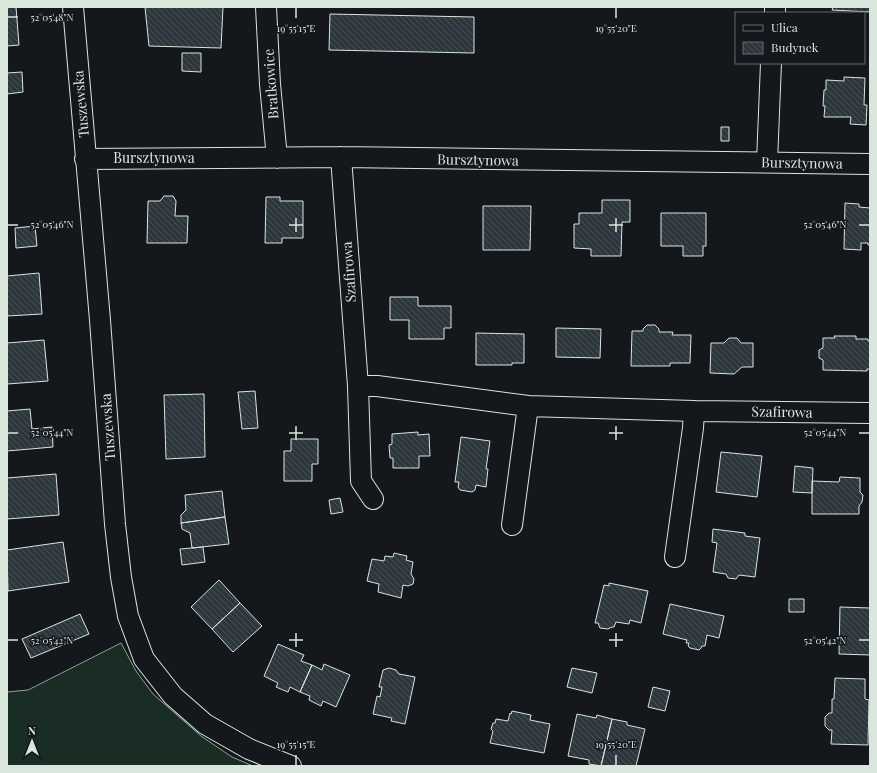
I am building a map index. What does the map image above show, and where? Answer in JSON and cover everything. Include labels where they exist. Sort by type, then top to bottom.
[{"type":"street","name":"Tuszewska","points":[[73,7],[115,524],[121,577],[128,616],[144,659],[173,696],[205,724],[249,749],[291,766]]},
{"type":"street","name":"Bratkowice","points":[[266,7],[270,84],[277,158]]},
{"type":"street","points":[[767,162],[771,64]]},
{"type":"street","name":"Bursztynowa","points":[[86,159],[340,157],[870,164]]},
{"type":"street","name":"Szafirowa","points":[[340,157],[358,386],[362,481],[373,499]]},
{"type":"street","name":"Szafirowa","points":[[358,386],[377,386],[528,406],[694,411],[870,413]]},
{"type":"street","points":[[512,525],[528,406]]},
{"type":"street","points":[[675,556],[694,411]]},
{"type":"green space","points":[[121,643],[136,671],[153,694],[201,736],[232,757],[253,766],[7,766],[7,692],[28,690]]},
{"type":"building","points":[[7,7],[16,7],[19,45],[7,46]]},
{"type":"building","points":[[145,7],[223,7],[221,48],[149,46]]},
{"type":"building","points":[[833,7],[870,7],[870,12],[832,10]]},
{"type":"building","points":[[330,14],[474,17],[474,53],[329,50]]},
{"type":"building","points":[[182,53],[201,53],[201,72],[182,71]]},
{"type":"building","points":[[22,72],[23,92],[7,94],[7,73]]},
{"type":"building","points":[[844,77],[865,78],[864,105],[867,105],[866,125],[850,124],[851,117],[824,117],[825,106],[823,106],[826,80],[844,81]]},
{"type":"building","points":[[721,127],[729,127],[729,141],[721,141]]},
{"type":"building","points":[[164,196],[173,196],[176,201],[175,216],[188,216],[187,243],[147,243],[148,201],[160,201]]},
{"type":"building","points":[[266,197],[280,197],[280,201],[303,201],[303,238],[282,238],[282,243],[265,243]]},
{"type":"building","points":[[602,200],[630,200],[630,222],[622,222],[621,256],[591,256],[591,249],[574,248],[574,224],[579,224],[579,213],[602,213]]},
{"type":"building","points":[[845,203],[859,204],[859,207],[870,208],[870,245],[868,245],[868,243],[861,243],[861,250],[844,249]]},
{"type":"building","points":[[483,206],[531,206],[530,250],[483,250]]},
{"type":"building","points":[[661,213],[706,213],[706,246],[703,246],[703,256],[683,256],[683,246],[661,246]]},
{"type":"building","points":[[35,226],[37,246],[16,248],[15,228]]},
{"type":"building","points":[[39,273],[42,314],[7,316],[7,276]]},
{"type":"building","points":[[390,297],[418,297],[418,306],[451,306],[451,328],[444,328],[444,339],[409,339],[409,320],[390,320]]},
{"type":"building","points":[[647,325],[655,325],[659,329],[659,332],[673,332],[672,335],[691,335],[690,363],[670,363],[670,366],[631,366],[632,331],[643,331]]},
{"type":"building","points":[[556,328],[601,329],[600,358],[556,357]]},
{"type":"building","points":[[476,333],[524,334],[524,363],[512,363],[512,365],[476,365]]},
{"type":"building","points":[[834,336],[856,336],[856,339],[868,339],[868,341],[870,341],[870,369],[867,369],[867,371],[823,370],[823,360],[819,358],[819,350],[823,348],[823,338],[835,338]]},
{"type":"building","points":[[729,338],[737,338],[741,343],[753,343],[753,367],[742,367],[734,374],[710,373],[711,343],[724,343]]},
{"type":"building","points":[[44,340],[48,381],[7,384],[7,343]]},
{"type":"building","points":[[255,391],[258,428],[242,429],[238,392]]},
{"type":"building","points":[[204,394],[205,457],[166,459],[164,395]]},
{"type":"building","points":[[30,409],[32,429],[52,427],[53,447],[7,451],[7,411]]},
{"type":"building","points":[[418,432],[418,435],[429,434],[430,456],[419,456],[419,468],[393,468],[393,458],[390,458],[389,445],[392,444],[392,434]]},
{"type":"building","points":[[461,437],[490,441],[486,469],[488,469],[486,487],[476,485],[475,490],[472,492],[460,490],[458,487],[459,482],[455,482]]},
{"type":"building","points":[[291,439],[318,439],[318,464],[312,464],[312,481],[284,481],[284,451],[291,451]]},
{"type":"building","points":[[721,452],[762,456],[757,497],[716,492]]},
{"type":"building","points":[[795,466],[813,468],[812,493],[793,492]]},
{"type":"building","points":[[56,474],[59,515],[7,519],[7,478]]},
{"type":"building","points":[[840,477],[860,478],[860,492],[863,495],[862,502],[859,506],[859,514],[812,514],[812,481],[839,482]]},
{"type":"building","points":[[222,491],[225,517],[181,523],[181,515],[186,510],[185,495]]},
{"type":"building","points":[[340,498],[343,512],[331,514],[329,500]]},
{"type":"building","points":[[225,517],[229,544],[192,548],[190,533],[182,529],[181,523]]},
{"type":"building","points":[[713,529],[745,533],[745,536],[760,538],[755,577],[739,575],[736,579],[728,578],[726,574],[713,572],[717,543],[712,542]]},
{"type":"building","points":[[63,542],[69,582],[8,591],[7,550]]},
{"type":"building","points":[[203,547],[205,562],[182,565],[180,549]]},
{"type":"building","points":[[394,553],[407,556],[406,560],[413,562],[411,574],[414,579],[413,584],[408,586],[403,585],[401,598],[378,592],[379,584],[367,581],[372,559],[384,561],[385,556],[393,557]]},
{"type":"building","points":[[219,580],[240,603],[212,629],[191,607]]},
{"type":"building","points":[[609,583],[648,591],[641,623],[630,620],[629,624],[616,622],[614,627],[608,629],[600,628],[598,623],[595,623],[604,585],[609,586]]},
{"type":"building","points":[[789,599],[804,599],[804,612],[789,612]]},
{"type":"building","points":[[240,603],[262,626],[233,652],[212,629]]},
{"type":"building","points":[[670,604],[724,616],[719,638],[707,635],[705,646],[702,646],[699,650],[690,648],[688,646],[689,643],[686,643],[687,640],[663,634]]},
{"type":"building","points":[[840,607],[870,608],[870,655],[839,654]]},
{"type":"building","points":[[80,614],[89,634],[31,658],[22,639]]},
{"type":"building","points":[[278,644],[304,655],[301,661],[312,665],[300,692],[290,687],[288,692],[276,687],[278,683],[264,676]]},
{"type":"building","points":[[324,664],[350,675],[336,707],[323,701],[321,706],[309,700],[310,696],[300,692],[312,665],[322,670]]},
{"type":"building","points":[[389,668],[396,670],[399,674],[415,677],[405,724],[391,721],[392,718],[373,714],[377,696],[380,697],[382,687],[379,687],[383,670]]},
{"type":"building","points":[[572,668],[597,673],[592,693],[567,687]]},
{"type":"building","points":[[835,678],[865,679],[865,699],[869,700],[868,745],[831,744],[832,730],[829,730],[825,726],[825,717],[829,713],[832,713]]},
{"type":"building","points":[[653,687],[670,691],[665,711],[648,707]]},
{"type":"building","points":[[512,711],[531,715],[530,720],[550,724],[544,753],[490,743],[493,723],[495,723],[496,719],[508,721]]},
{"type":"building","points":[[577,714],[596,718],[597,715],[612,719],[601,766],[589,764],[589,760],[568,756]]},
{"type":"building","points":[[612,719],[627,722],[627,725],[645,729],[636,766],[601,766]]}]
